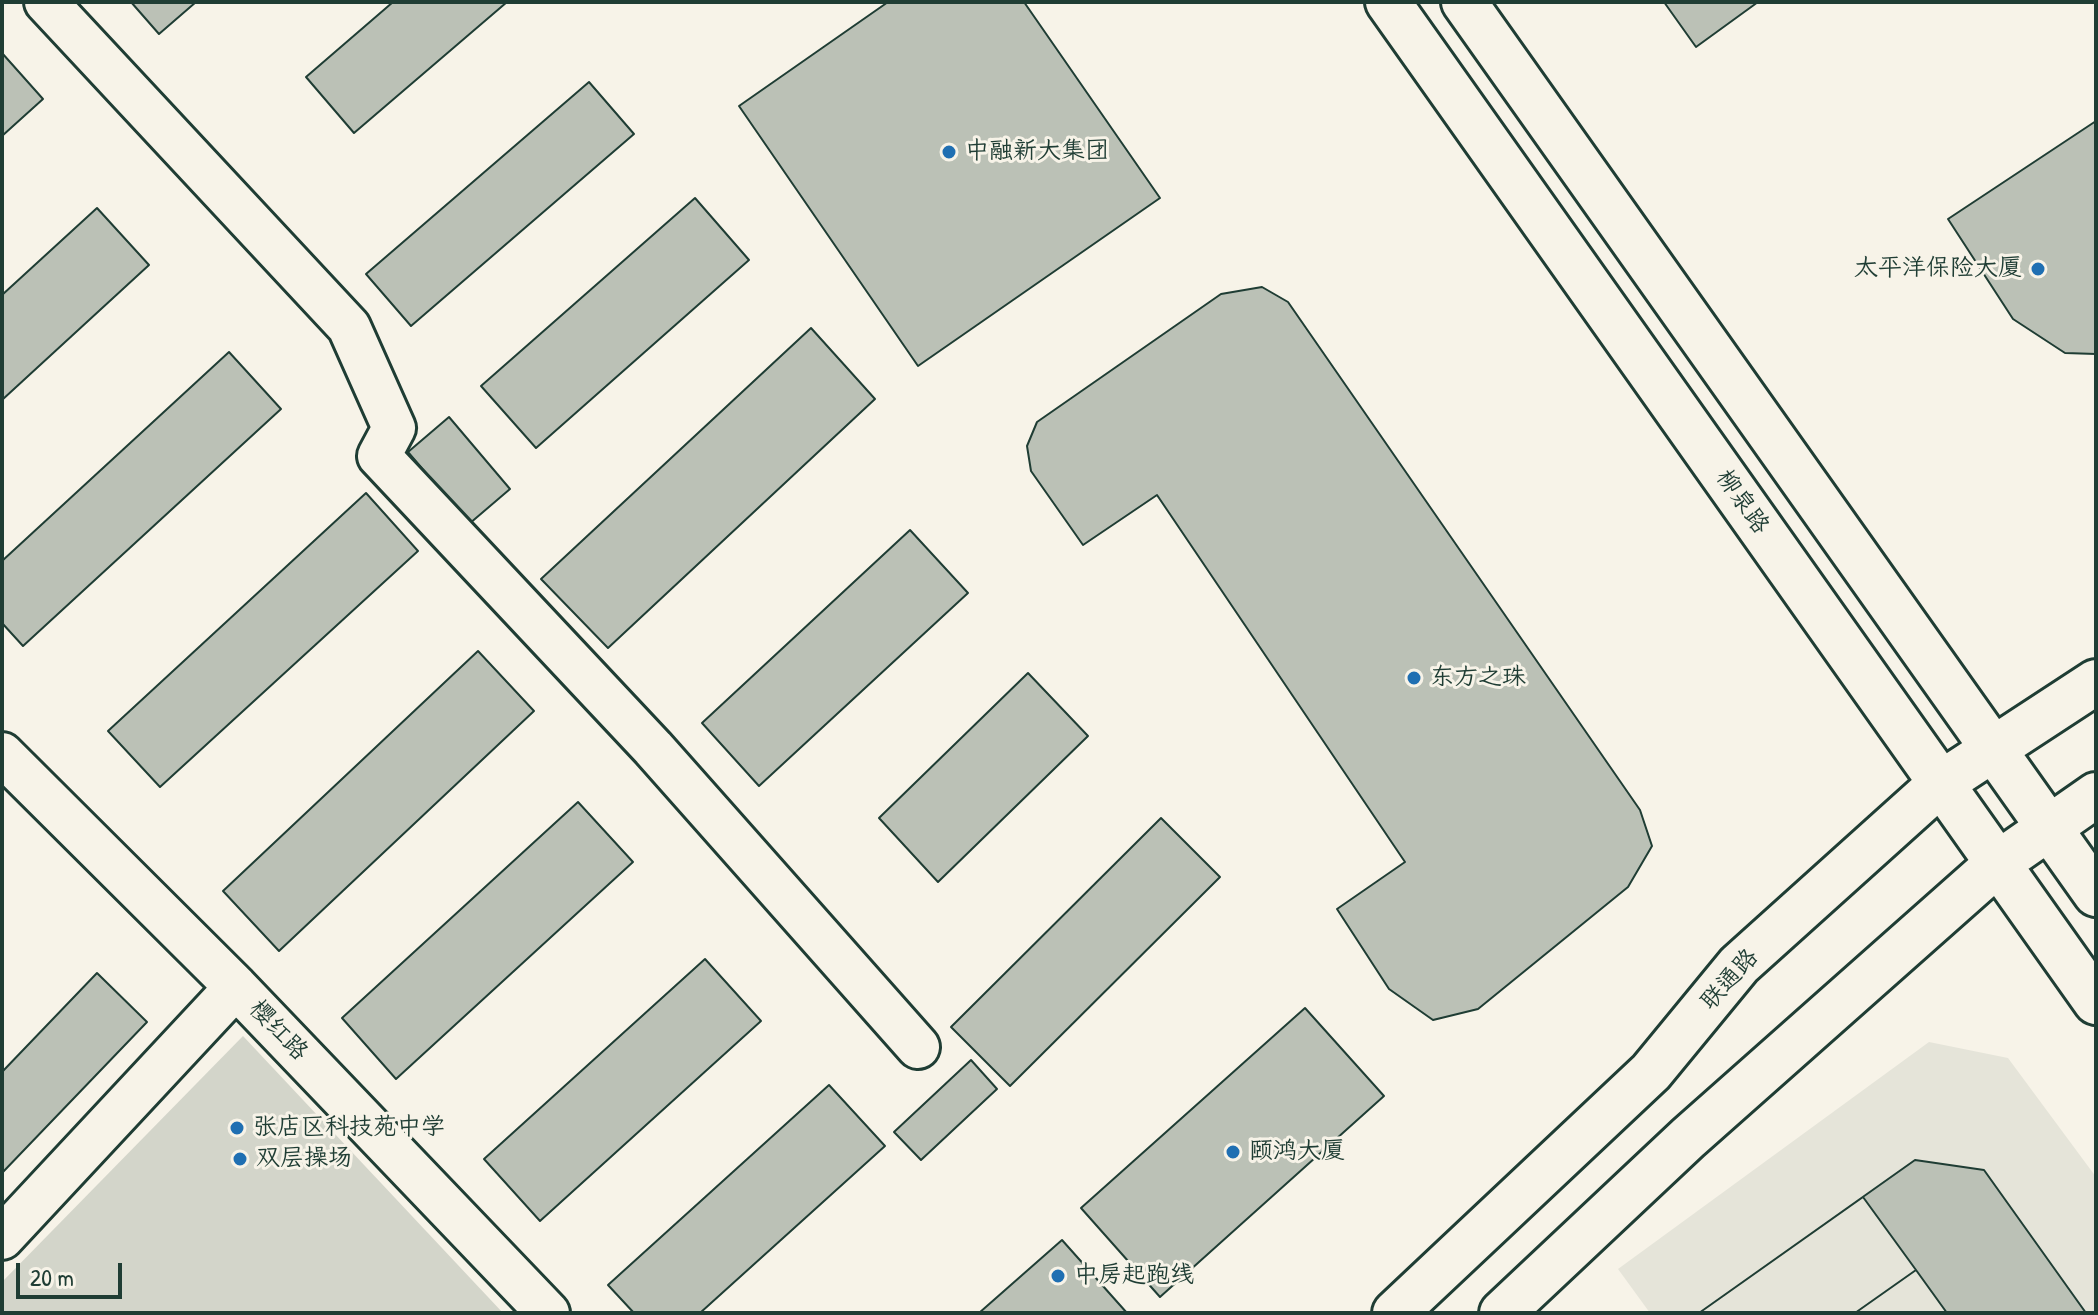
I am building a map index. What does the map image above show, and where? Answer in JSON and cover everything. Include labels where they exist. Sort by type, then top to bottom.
[{"type":"main road","name":"柳泉路","points":[[1388,2],[2096,1002]]},
{"type":"main road","points":[[1464,2],[2096,894]]},
{"type":"main road","name":"联通路","points":[[1395,1313],[1651,1072],[1739,965],[1940,784],[2096,682]]},
{"type":"main road","points":[[1502,1313],[1688,1138],[1997,864],[2096,795]]},
{"type":"street","points":[[46,2],[349,327],[394,428],[379,456],[653,748],[918,1047]]},
{"type":"street","name":"樱红路","points":[[2,754],[236,987],[548,1313]]},
{"type":"street","points":[[2,1238],[236,987]]},
{"type":"shaded area","name":"双层操场","points":[[243,1036],[503,1313],[2,1313],[2,1282]]},
{"type":"shaded area","points":[[1929,1042],[2008,1058],[2096,1177],[2096,1313],[1650,1313],[1618,1269]]},
{"type":"building","points":[[131,2],[196,2],[159,34]]},
{"type":"building","points":[[393,2],[507,2],[354,133],[306,77]]},
{"type":"building","name":"中融新大集团","points":[[888,2],[1024,2],[1160,198],[918,366],[739,106]]},
{"type":"building","points":[[1664,2],[1758,2],[1696,47]]},
{"type":"building","points":[[2,53],[43,99],[2,136]]},
{"type":"building","points":[[589,82],[634,134],[411,326],[366,274]]},
{"type":"building","name":"太平洋保险大厦","points":[[2096,121],[2096,354],[2065,353],[2013,319],[1948,219]]},
{"type":"building","points":[[695,198],[749,260],[536,448],[481,386]]},
{"type":"building","points":[[97,208],[149,265],[2,400],[2,295]]},
{"type":"building","name":"东方之珠","points":[[1262,287],[1288,302],[1640,810],[1652,846],[1628,887],[1478,1009],[1433,1020],[1389,989],[1337,909],[1405,862],[1157,495],[1083,545],[1031,471],[1027,446],[1037,422],[1221,294]]},
{"type":"building","points":[[811,328],[875,399],[608,648],[541,579]]},
{"type":"building","points":[[229,352],[281,409],[23,646],[2,623],[2,561]]},
{"type":"building","points":[[449,417],[510,489],[469,524],[408,452]]},
{"type":"building","points":[[366,493],[418,551],[160,787],[108,731]]},
{"type":"building","points":[[910,530],[968,593],[759,786],[702,723]]},
{"type":"building","points":[[478,651],[534,711],[279,951],[223,891]]},
{"type":"building","points":[[1028,673],[1088,736],[938,882],[879,818]]},
{"type":"building","points":[[578,802],[633,862],[396,1079],[342,1018]]},
{"type":"building","points":[[1161,818],[1220,877],[1010,1086],[951,1027]]},
{"type":"building","points":[[705,959],[761,1021],[540,1221],[484,1159]]},
{"type":"building","points":[[97,973],[147,1022],[2,1173],[2,1072]]},
{"type":"building","name":"颐鸿大厦","points":[[1305,1008],[1384,1096],[1160,1297],[1081,1208]]},
{"type":"building","points":[[971,1060],[997,1089],[921,1160],[894,1132]]},
{"type":"building","points":[[829,1085],[885,1146],[700,1313],[634,1313],[608,1285]]},
{"type":"building","points":[[1915,1160],[1984,1170],[2086,1313],[1947,1313],[1916,1270],[1855,1313],[1699,1313]]},
{"type":"building","points":[[1863,1197],[1916,1270],[1855,1313],[1699,1313]]},
{"type":"building","name":"中房起跑线","points":[[1062,1240],[1127,1313],[979,1313]]},
{"type":"place","name":"中融新大集团","points":[[949,152]]},
{"type":"place","name":"太平洋保险大厦","points":[[2038,269]]},
{"type":"place","name":"东方之珠","points":[[1414,678]]},
{"type":"place","name":"张店区科技苑中学","points":[[237,1128]]},
{"type":"place","name":"颐鸿大厦","points":[[1233,1152]]},
{"type":"place","name":"双层操场","points":[[240,1159]]},
{"type":"place","name":"中房起跑线","points":[[1058,1276]]}]
